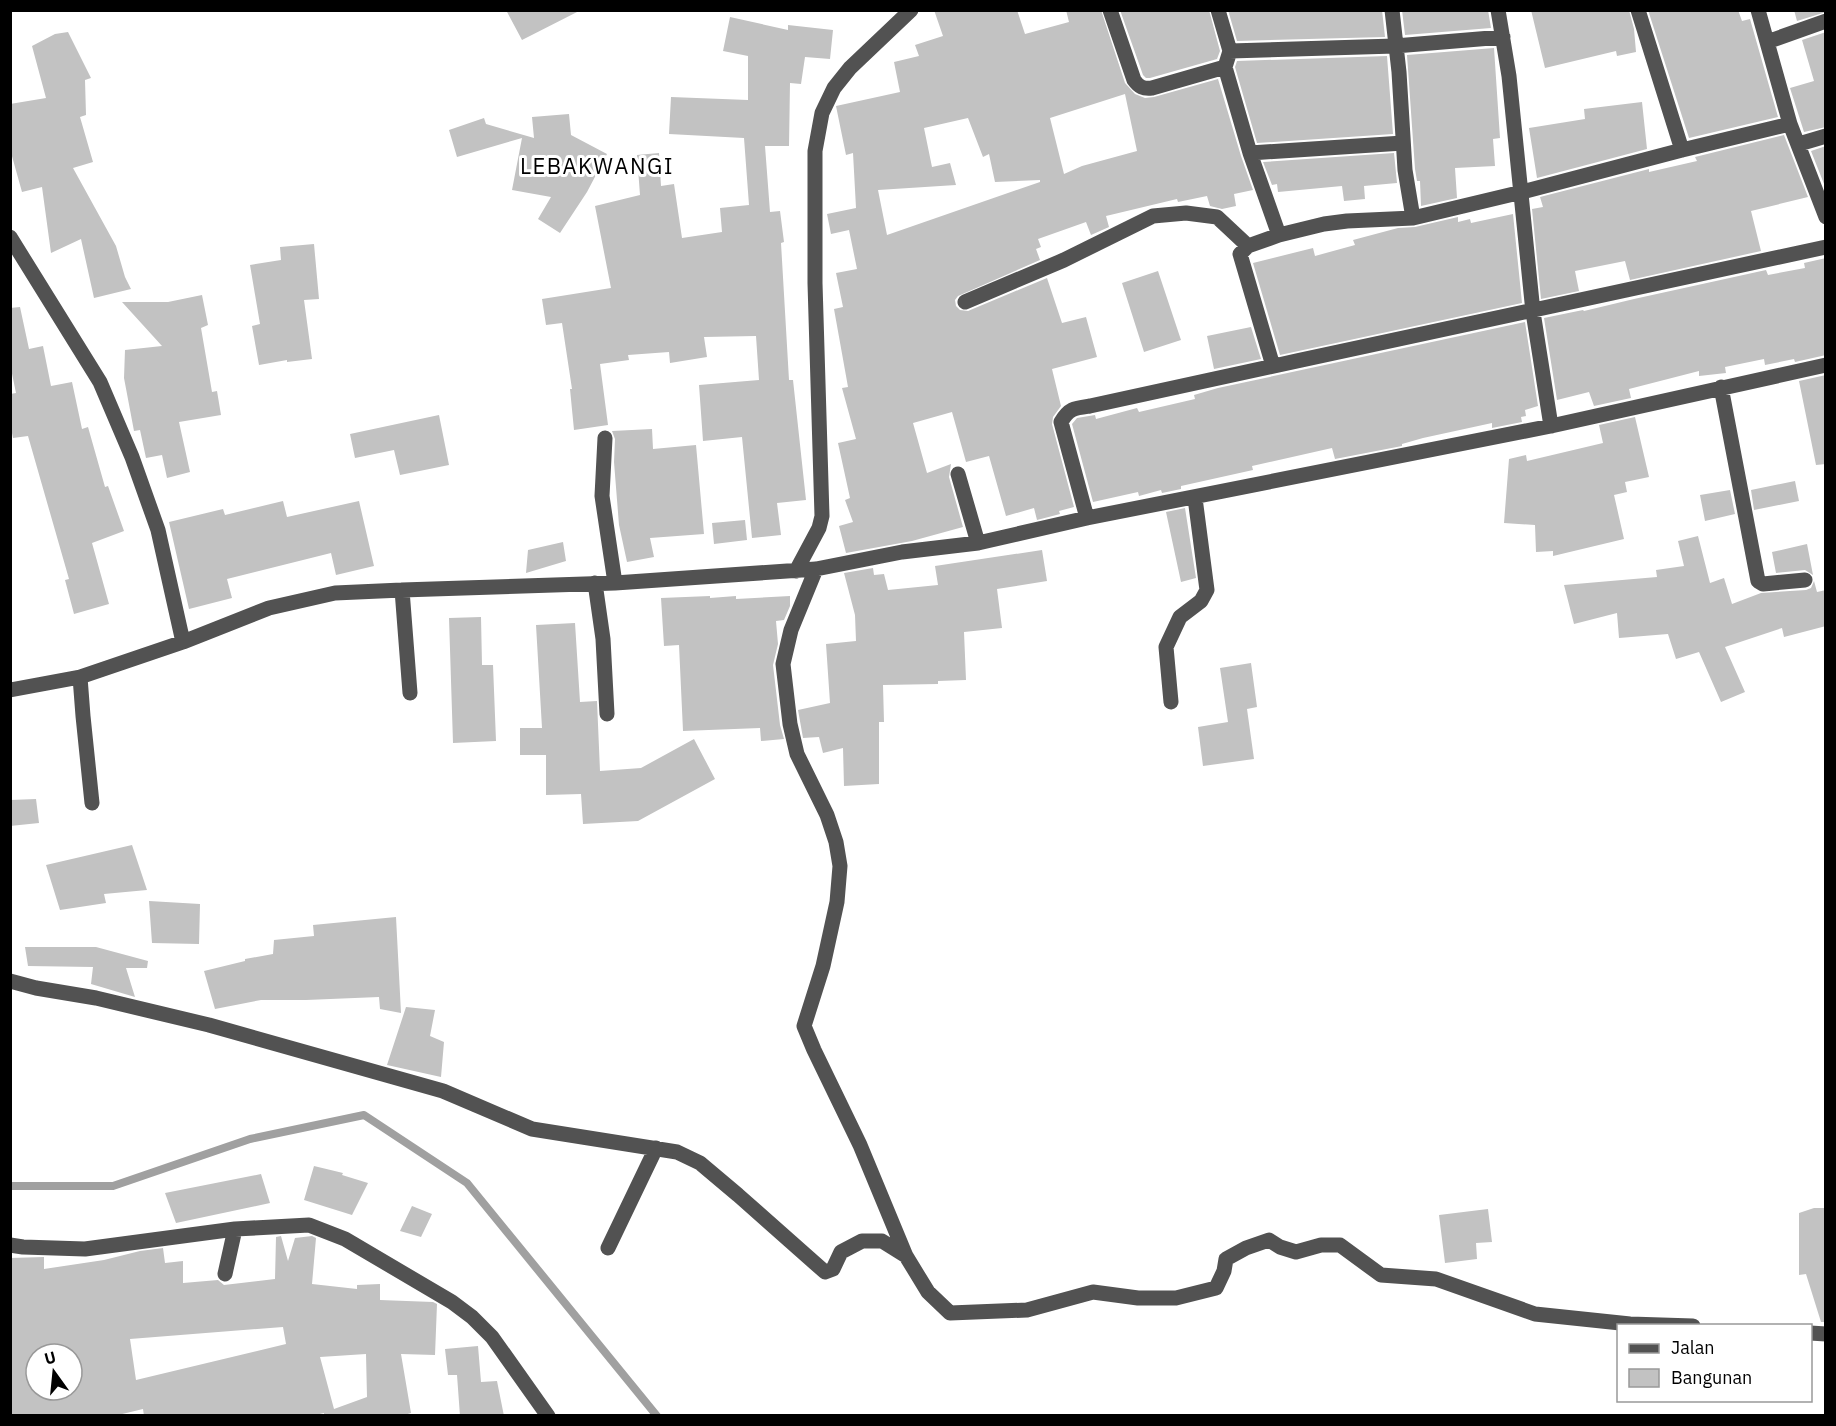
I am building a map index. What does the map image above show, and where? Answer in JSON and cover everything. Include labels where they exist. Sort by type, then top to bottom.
[{"type":"street","points":[[795,571],[819,528],[822,516],[815,283],[815,151],[822,113],[834,88],[850,68],[911,10]]},
{"type":"street","points":[[1110,10],[1138,86],[1145,89],[1152,88],[1225,67]]},
{"type":"street","points":[[1218,10],[1230,51],[1225,67],[1250,153],[1279,235]]},
{"type":"street","points":[[1392,10],[1399,72],[1405,170],[1413,218]]},
{"type":"street","points":[[1498,10],[1509,76],[1533,312],[1551,426]]},
{"type":"street","points":[[1638,10],[1682,150]]},
{"type":"street","points":[[1758,10],[1790,124],[1826,217]]},
{"type":"street","points":[[1767,42],[1826,21]]},
{"type":"street","points":[[1230,51],[1395,46],[1503,37]]},
{"type":"street","points":[[1273,366],[1240,254],[1248,246],[1279,235],[1324,224],[1413,218],[1790,124]]},
{"type":"street","points":[[1799,144],[1826,136]]},
{"type":"street","points":[[1250,153],[1403,142]]},
{"type":"street","points":[[965,302],[1064,260],[1153,216],[1186,213],[1217,217],[1248,246]]},
{"type":"street","points":[[10,237],[100,382],[132,457],[158,530],[183,642]]},
{"type":"street","points":[[1087,518],[1061,422],[1066,413],[1075,408],[1533,312],[1826,247]]},
{"type":"street","points":[[10,690],[80,676],[183,642],[269,608],[335,593],[615,583],[816,569],[902,552],[978,543],[1087,518],[1551,426],[1826,365]]},
{"type":"street","points":[[1721,387],[1758,581],[1763,584],[1805,580]]},
{"type":"street","points":[[605,438],[602,496],[615,583]]},
{"type":"street","points":[[958,474],[978,543]]},
{"type":"street","points":[[1171,702],[1166,647],[1180,617],[1201,601],[1207,590],[1195,498]]},
{"type":"street","points":[[816,569],[791,630],[783,664],[790,724],[797,754],[827,815],[836,842],[840,866],[837,902],[823,966],[804,1026],[860,1145],[906,1256],[928,1292],[950,1313],[1027,1310],[1093,1292],[1138,1298],[1176,1298],[1216,1288],[1224,1271],[1226,1259],[1246,1248],[1269,1240],[1280,1247],[1296,1252],[1321,1245],[1340,1245],[1381,1275],[1436,1279],[1535,1314],[1630,1324]]},
{"type":"street","points":[[595,583],[603,639],[607,714]]},
{"type":"street","points":[[402,590],[410,693]]},
{"type":"street","points":[[80,676],[92,803]]},
{"type":"street","points":[[10,981],[36,988],[96,998],[209,1025],[443,1091],[532,1129],[677,1152],[700,1163],[825,1272],[833,1269],[841,1252],[862,1241],[882,1241],[906,1256]]},
{"type":"street","points":[[608,1248],[656,1148]]},
{"type":"street","points":[[10,1245],[85,1249],[235,1229],[309,1225],[345,1239],[452,1302],[472,1317],[492,1337],[548,1416]]},
{"type":"street","points":[[225,1274],[235,1229]]},
{"type":"building","points":[[506,10],[581,10],[522,40]]},
{"type":"building","points":[[934,10],[1017,10],[1025,34],[1069,22],[1066,10],[1101,10],[1125,83],[1135,94],[1145,98],[1154,97],[1218,79],[1253,190],[1234,194],[1236,206],[1222,209],[1210,206],[1207,196],[1178,202],[1177,199],[1106,216],[1109,227],[1091,235],[1086,222],[1038,239],[1041,247],[1036,249],[1040,260],[958,296],[955,300],[960,310],[968,311],[1047,278],[1062,323],[1086,317],[1097,357],[1052,369],[1061,406],[1053,417],[1052,424],[1074,507],[1059,511],[1060,514],[1037,520],[1034,508],[1006,516],[989,456],[966,462],[952,412],[913,423],[927,473],[951,464],[949,477],[963,527],[912,541],[846,553],[839,526],[853,522],[845,500],[850,498],[838,443],[856,439],[842,388],[848,387],[834,309],[843,307],[836,273],[857,269],[849,230],[831,234],[827,214],[856,208],[853,153],[846,155],[836,106],[900,92],[894,62],[919,56],[915,45],[943,36]],"holes":[[[1125,94],[1137,151],[1082,166],[1064,174],[1050,118]],[[968,118],[983,157],[989,154],[995,182],[1040,180],[1040,182],[887,235],[878,190],[956,185],[950,163],[932,167],[924,128]]]},
{"type":"building","points":[[1120,10],[1209,10],[1220,51],[1217,59],[1146,78]]},
{"type":"building","points":[[1228,10],[1382,10],[1385,37],[1237,41]]},
{"type":"building","points":[[1402,10],[1488,10],[1491,28],[1405,35]]},
{"type":"building","points":[[1531,10],[1629,10],[1634,29],[1636,52],[1617,56],[1616,51],[1545,68]]},
{"type":"building","points":[[1648,10],[1738,10],[1742,21],[1750,19],[1778,117],[1689,138]]},
{"type":"building","points":[[1794,10],[1826,10],[1826,12],[1797,21]]},
{"type":"building","points":[[730,17],[788,30],[788,25],[833,30],[830,59],[805,57],[801,84],[790,83],[789,146],[765,146],[770,212],[780,211],[784,242],[781,243],[789,380],[793,380],[806,500],[777,503],[781,535],[752,538],[742,437],[703,441],[699,385],[759,380],[756,336],[704,337],[707,357],[670,363],[669,352],[628,355],[629,360],[600,364],[608,425],[574,430],[570,389],[572,389],[562,323],[546,325],[542,299],[611,288],[595,206],[640,195],[637,155],[659,153],[661,186],[674,184],[682,238],[722,232],[720,208],[749,205],[744,138],[669,134],[671,97],[748,100],[748,56],[723,51]]},
{"type":"building","points":[[68,32],[91,78],[85,80],[86,115],[80,117],[93,162],[73,168],[116,246],[131,289],[94,298],[81,239],[51,253],[42,187],[22,192],[10,149],[10,104],[46,98],[32,46],[55,34]]},
{"type":"building","points":[[1826,32],[1826,127],[1804,132],[1790,88],[1814,81],[1802,40]]},
{"type":"building","points":[[1494,48],[1500,138],[1493,139],[1495,166],[1455,168],[1457,198],[1421,206],[1420,181],[1417,181],[1415,169],[1407,55]]},
{"type":"building","points":[[1387,56],[1393,134],[1257,143],[1235,67],[1237,61]]},
{"type":"building","points":[[1642,102],[1647,149],[1537,178],[1529,128],[1585,119],[1584,109]]},
{"type":"building","points":[[569,114],[571,135],[607,154],[587,192],[560,233],[538,219],[551,197],[512,190],[522,138],[457,157],[449,130],[484,118],[486,124],[534,138],[532,117]]},
{"type":"building","points":[[1784,135],[1808,197],[1751,211],[1761,251],[1630,280],[1625,261],[1575,271],[1579,291],[1541,299],[1532,209],[1543,207],[1540,197],[1649,169],[1649,172],[1697,161],[1695,157]]},
{"type":"building","points":[[1826,146],[1826,189],[1811,151]]},
{"type":"building","points":[[1394,153],[1397,183],[1364,186],[1365,199],[1344,201],[1342,186],[1278,192],[1277,184],[1272,185],[1263,162]]},
{"type":"building","points":[[1513,214],[1522,303],[1280,355],[1253,263],[1313,248],[1315,256],[1355,245],[1353,240],[1398,228],[1415,227],[1458,217],[1458,222],[1470,219],[1471,223]]},
{"type":"building","points":[[314,244],[319,299],[304,300],[312,359],[287,362],[287,360],[259,365],[252,326],[260,324],[250,265],[281,260],[280,247]]},
{"type":"building","points":[[1826,258],[1826,355],[1795,362],[1794,359],[1765,365],[1764,359],[1725,367],[1726,373],[1699,376],[1699,371],[1629,389],[1631,398],[1594,406],[1589,392],[1557,400],[1544,318],[1766,270],[1768,275],[1805,268],[1804,263]]},
{"type":"building","points":[[1158,271],[1181,340],[1144,352],[1122,283]]},
{"type":"building","points":[[202,295],[208,325],[201,328],[212,392],[217,391],[221,415],[179,422],[190,472],[167,478],[162,455],[146,458],[140,430],[134,431],[124,378],[125,350],[162,346],[122,302],[168,302]]},
{"type":"building","points":[[20,307],[29,349],[43,346],[51,386],[72,382],[82,429],[88,427],[105,487],[108,486],[124,531],[92,543],[109,604],[74,614],[65,580],[69,579],[28,436],[13,438],[10,423],[10,394],[16,393],[10,364],[10,308]]},
{"type":"building","points":[[1525,322],[1538,406],[1525,410],[1526,416],[1521,417],[1522,422],[1492,428],[1492,423],[1423,438],[1402,444],[1402,446],[1335,459],[1332,448],[1252,466],[1253,470],[1181,486],[1181,489],[1162,493],[1161,490],[1139,496],[1138,492],[1093,502],[1072,424],[1077,418],[1095,415],[1096,419],[1137,408],[1139,412],[1195,399],[1194,395],[1218,388]]},
{"type":"building","points":[[1251,327],[1261,359],[1214,369],[1207,336]]},
{"type":"building","points":[[1826,375],[1826,464],[1816,465],[1799,381]]},
{"type":"building","points":[[439,415],[449,465],[400,475],[394,450],[355,458],[350,434]]},
{"type":"building","points":[[1635,417],[1649,477],[1625,482],[1627,492],[1614,495],[1624,539],[1553,556],[1553,551],[1536,552],[1535,525],[1504,523],[1509,459],[1526,455],[1527,461],[1603,443],[1599,425]]},
{"type":"building","points":[[652,429],[653,449],[696,445],[704,534],[650,538],[654,557],[627,562],[619,525],[614,462],[615,439],[612,431]]},
{"type":"building","points":[[1795,481],[1799,501],[1754,510],[1751,490]]},
{"type":"building","points":[[1730,490],[1735,514],[1705,521],[1700,495]]},
{"type":"building","points":[[283,501],[287,517],[359,501],[374,566],[336,575],[331,553],[227,579],[232,598],[189,609],[169,522],[223,509],[225,515]]},
{"type":"building","points":[[1185,508],[1196,578],[1181,582],[1166,512]]},
{"type":"building","points":[[745,520],[747,540],[714,544],[712,523]]},
{"type":"building","points":[[1698,536],[1710,583],[1724,578],[1732,604],[1761,593],[1806,590],[1811,588],[1814,581],[1817,592],[1826,590],[1826,626],[1784,637],[1782,628],[1725,647],[1745,692],[1721,702],[1699,652],[1676,659],[1668,634],[1619,638],[1617,613],[1574,624],[1564,585],[1657,577],[1656,570],[1684,566],[1678,541]]},
{"type":"building","points":[[563,542],[566,561],[526,573],[528,550]]},
{"type":"building","points":[[1807,544],[1813,575],[1805,570],[1776,573],[1772,552]]},
{"type":"building","points":[[1042,550],[1047,581],[997,589],[1002,628],[964,632],[966,680],[938,681],[938,684],[883,685],[884,722],[879,722],[879,784],[844,786],[843,748],[823,753],[819,737],[803,738],[798,710],[830,703],[826,644],[856,641],[855,615],[844,573],[873,568],[874,575],[884,574],[888,590],[938,585],[935,566]]},
{"type":"building","points":[[710,596],[710,598],[736,596],[736,599],[790,596],[790,606],[784,620],[776,621],[778,644],[773,665],[780,725],[784,739],[761,741],[760,728],[683,731],[679,645],[664,646],[661,598]]},
{"type":"building","points":[[481,617],[482,665],[493,665],[496,741],[453,743],[449,618]]},
{"type":"building","points":[[575,623],[580,702],[597,701],[600,771],[641,768],[694,739],[715,779],[638,821],[583,824],[581,794],[546,795],[546,755],[520,755],[520,728],[542,728],[536,625]]},
{"type":"building","points":[[1251,663],[1257,707],[1247,709],[1254,759],[1203,766],[1198,727],[1228,722],[1220,668]]},
{"type":"building","points":[[36,799],[39,823],[10,826],[10,800]]},
{"type":"building","points":[[132,845],[147,890],[104,894],[106,903],[60,910],[46,865]]},
{"type":"building","points":[[149,901],[200,904],[199,944],[152,943]]},
{"type":"building","points":[[396,917],[401,1013],[380,1009],[379,997],[261,1000],[215,1009],[204,971],[245,961],[245,959],[273,954],[274,940],[314,936],[313,925]]},
{"type":"building","points":[[25,947],[96,947],[148,961],[147,968],[126,968],[135,997],[91,984],[93,967],[28,966]]},
{"type":"building","points":[[406,1007],[435,1010],[430,1036],[444,1042],[441,1077],[387,1065]]},
{"type":"building","points":[[314,1166],[343,1173],[342,1175],[368,1183],[352,1215],[304,1200]]},
{"type":"building","points":[[261,1174],[270,1203],[176,1223],[165,1193]]},
{"type":"building","points":[[412,1206],[432,1214],[421,1237],[400,1231]]},
{"type":"building","points":[[1814,1208],[1826,1208],[1826,1322],[1821,1322],[1806,1274],[1799,1275],[1799,1213]]},
{"type":"building","points":[[1488,1209],[1492,1242],[1476,1243],[1477,1259],[1445,1263],[1439,1215]]},
{"type":"building","points":[[281,1236],[288,1261],[295,1238],[312,1236],[316,1238],[312,1284],[357,1289],[357,1285],[380,1284],[380,1300],[437,1304],[435,1355],[401,1354],[411,1413],[401,1416],[324,1416],[324,1413],[311,1416],[144,1416],[143,1409],[114,1416],[10,1416],[10,1258],[44,1257],[44,1269],[163,1248],[165,1263],[183,1261],[183,1283],[218,1280],[224,1285],[275,1279],[276,1237]],"holes":[[[283,1327],[286,1344],[136,1380],[130,1339]],[[366,1354],[367,1397],[334,1409],[320,1357]]]},
{"type":"building","points":[[478,1346],[481,1382],[497,1381],[504,1416],[460,1416],[457,1375],[448,1375],[445,1349]]},
{"type":"waterway","points":[[10,1186],[113,1186],[250,1139],[364,1115],[467,1183],[657,1416]]},
{"type":"district","name":"LEBAKWANGI","points":[[597,165]]}]
